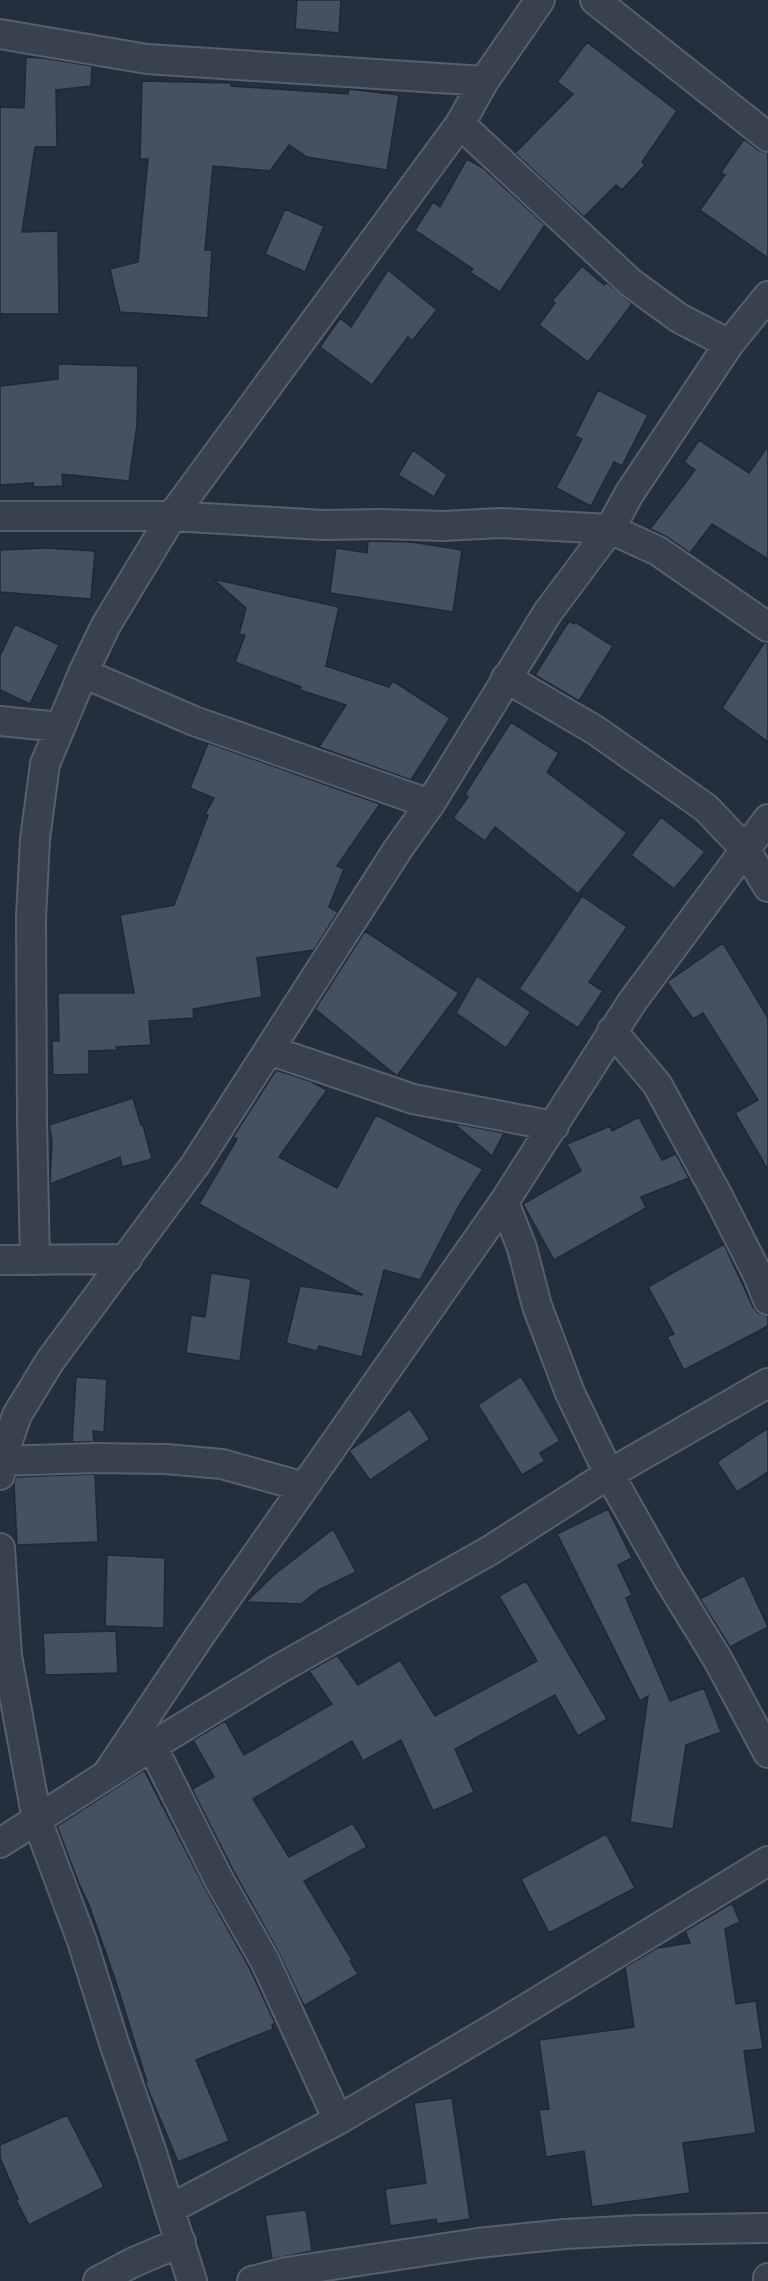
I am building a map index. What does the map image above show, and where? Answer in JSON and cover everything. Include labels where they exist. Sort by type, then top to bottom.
[{"type":"street","points":[[35,1260],[31,906],[35,839],[45,764],[83,673],[106,626],[172,516],[460,124],[484,81],[540,0]]},
{"type":"street","points":[[596,0],[768,137]]},
{"type":"street","points":[[0,34],[147,58],[484,81]]},
{"type":"street","points":[[460,124],[631,284],[679,318],[729,344]]},
{"type":"street","points":[[304,1487],[222,1464],[166,1459],[95,1458],[1,1468],[17,1415],[50,1360],[195,1165],[398,849],[430,804],[548,612],[610,529],[629,494],[729,344],[768,296]]},
{"type":"street","points":[[0,516],[172,516],[323,525],[443,526],[501,523],[610,529],[658,551],[768,627]]},
{"type":"street","points":[[83,673],[194,722],[430,804]]},
{"type":"street","points":[[506,678],[595,730],[706,808],[745,849],[768,886]]},
{"type":"street","points":[[0,721],[60,728]]},
{"type":"street","points":[[107,1774],[199,1637],[504,1202],[612,1031],[768,819]]},
{"type":"street","points":[[612,1031],[657,1084],[719,1198],[758,1275],[768,1300]]},
{"type":"street","points":[[269,1050],[421,1101],[554,1126]]},
{"type":"street","points":[[504,1202],[522,1248],[537,1306],[570,1393],[609,1474],[669,1580],[717,1658],[768,1753]]},
{"type":"street","points":[[0,1260],[127,1259]]},
{"type":"street","points":[[0,1844],[107,1774],[277,1670],[489,1551],[609,1474],[768,1383]]},
{"type":"street","points":[[0,1548],[7,1656],[37,1820],[82,1941],[192,2281]]},
{"type":"street","points":[[153,1746],[218,1878],[266,1961],[338,2120]]},
{"type":"street","points":[[170,2209],[338,2120],[501,2024],[768,1861]]},
{"type":"street","points":[[252,2281],[286,2272],[478,2243],[597,2232],[768,2228]]},
{"type":"street","points":[[98,2281],[134,2262],[181,2242]]},
{"type":"building","points":[[297,0],[341,0],[339,33],[295,29]]},
{"type":"building","points":[[587,42],[677,111],[642,162],[645,165],[622,190],[616,185],[584,217],[515,153],[573,94],[557,82]]},
{"type":"building","points":[[26,57],[92,66],[91,86],[56,90],[57,147],[35,147],[22,232],[58,231],[59,314],[0,314],[0,107],[24,108]]},
{"type":"building","points":[[142,81],[231,83],[231,86],[348,94],[349,89],[399,95],[387,170],[307,157],[289,145],[270,171],[213,166],[205,250],[212,250],[208,318],[120,312],[110,269],[138,262],[148,159],[140,159]]},
{"type":"building","points":[[744,139],[758,150],[768,153],[768,258],[700,210],[725,175],[721,172]]},
{"type":"building","points":[[467,159],[483,168],[545,225],[500,292],[470,272],[473,269],[415,230],[433,202],[440,207]]},
{"type":"building","points":[[285,209],[324,226],[305,272],[265,254]]},
{"type":"building","points":[[582,266],[604,285],[606,282],[632,304],[588,362],[539,325],[555,303],[552,301]]},
{"type":"building","points":[[388,270],[437,310],[412,341],[408,337],[372,385],[320,347],[340,318],[351,327]]},
{"type":"building","points":[[58,364],[138,366],[137,425],[129,481],[62,474],[63,486],[34,487],[33,483],[0,485],[0,386],[58,379]]},
{"type":"building","points":[[598,390],[648,415],[622,466],[614,462],[591,506],[556,488],[582,439],[575,436]]},
{"type":"building","points":[[699,440],[749,473],[768,446],[768,559],[712,524],[690,553],[667,537],[650,529],[695,470],[684,462]]},
{"type":"building","points":[[413,450],[447,475],[434,497],[398,475]]},
{"type":"building","points":[[368,541],[412,542],[462,550],[453,612],[330,593],[336,548],[367,553]]},
{"type":"building","points":[[45,548],[95,551],[91,599],[0,592],[0,550]]},
{"type":"building","points":[[213,579],[339,607],[326,666],[389,687],[393,681],[450,718],[411,780],[319,747],[346,705],[300,690],[301,687],[235,662],[245,635],[239,634],[246,608]]},
{"type":"building","points":[[569,621],[574,624],[575,622],[613,646],[579,701],[535,675]]},
{"type":"building","points":[[15,624],[59,645],[30,704],[0,690],[0,656]]},
{"type":"building","points":[[764,643],[768,643],[768,742],[722,708]]},
{"type":"building","points":[[511,722],[559,753],[547,772],[627,833],[578,894],[495,827],[485,841],[453,818],[468,797],[465,794]]},
{"type":"building","points":[[208,743],[380,804],[337,866],[344,869],[329,907],[338,912],[314,950],[257,958],[262,997],[193,1009],[194,1018],[149,1021],[151,1045],[89,1051],[89,1074],[53,1075],[52,1041],[59,1041],[58,993],[134,993],[120,915],[174,905],[208,815],[205,814],[214,798],[190,788]]},
{"type":"building","points":[[661,817],[705,852],[674,889],[631,855]]},
{"type":"building","points":[[582,896],[627,927],[589,982],[603,991],[578,1028],[519,989]]},
{"type":"building","points":[[365,931],[459,993],[397,1076],[315,1009]]},
{"type":"building","points":[[723,943],[768,1018],[768,1170],[735,1113],[758,1100],[703,1013],[693,1019],[667,982]]},
{"type":"building","points":[[477,976],[531,1012],[506,1048],[456,1013]]},
{"type":"building","points":[[276,1070],[310,1081],[327,1090],[279,1157],[337,1188],[376,1115],[483,1169],[460,1204],[420,1280],[384,1270],[362,1357],[319,1346],[317,1351],[286,1343],[300,1286],[363,1295],[199,1204],[237,1139],[233,1137]]},
{"type":"building","points":[[133,1098],[152,1159],[122,1167],[120,1157],[50,1184],[52,1140],[49,1125]]},
{"type":"building","points":[[639,1117],[662,1160],[676,1154],[689,1178],[641,1197],[646,1208],[554,1260],[523,1204],[581,1171],[567,1144],[610,1126],[612,1131]]},
{"type":"building","points":[[453,1123],[504,1133],[492,1156]]},
{"type":"building","points":[[724,1244],[753,1307],[758,1313],[768,1316],[768,1326],[684,1370],[667,1337],[674,1334],[648,1287]]},
{"type":"building","points":[[211,1273],[251,1279],[240,1361],[186,1353],[191,1315],[205,1317]]},
{"type":"building","points":[[521,1376],[560,1441],[540,1453],[545,1461],[522,1475],[478,1405]]},
{"type":"building","points":[[76,1377],[107,1379],[104,1432],[93,1431],[94,1442],[72,1442]]},
{"type":"building","points":[[410,1409],[430,1439],[370,1480],[349,1451]]},
{"type":"building","points":[[768,1428],[768,1472],[737,1492],[717,1462]]},
{"type":"building","points":[[95,1474],[98,1542],[17,1545],[14,1483],[16,1477]]},
{"type":"building","points":[[608,1509],[632,1558],[618,1565],[632,1595],[626,1598],[670,1701],[704,1688],[721,1732],[686,1745],[673,1829],[630,1822],[648,1696],[640,1701],[557,1534]]},
{"type":"building","points":[[333,1529],[356,1572],[319,1590],[301,1604],[246,1602],[275,1574]]},
{"type":"building","points":[[107,1555],[165,1558],[164,1628],[105,1626]]},
{"type":"building","points":[[744,1575],[768,1627],[730,1647],[700,1599]]},
{"type":"building","points":[[526,1581],[607,1719],[578,1736],[555,1695],[455,1749],[474,1792],[433,1811],[401,1740],[363,1761],[352,1741],[253,1799],[289,1857],[353,1823],[367,1847],[304,1881],[352,1960],[350,1961],[358,1974],[304,2006],[279,1953],[192,1789],[214,1777],[193,1740],[225,1721],[244,1755],[332,1704],[309,1671],[337,1655],[358,1685],[400,1660],[435,1716],[537,1661],[499,1596]]},
{"type":"building","points":[[116,1631],[118,1673],[45,1675],[43,1633]]},
{"type":"building","points":[[144,1770],[250,1969],[275,2023],[272,2025],[273,2029],[196,2060],[229,2141],[178,2162],[145,2082],[147,2082],[116,1982],[89,1905],[57,1826]]},
{"type":"building","points":[[606,1834],[635,1888],[549,1933],[521,1879]]},
{"type":"building","points":[[732,1903],[740,1922],[725,1929],[736,2004],[756,2001],[763,2049],[744,2051],[756,2133],[683,2143],[690,2193],[592,2207],[584,2151],[546,2157],[539,2110],[549,2109],[539,2040],[634,2027],[625,1967],[657,1948],[690,1943],[685,1931]]},
{"type":"building","points":[[452,2098],[470,2219],[437,2224],[436,2219],[390,2226],[385,2189],[426,2183],[414,2103]]},
{"type":"building","points":[[67,2115],[104,2187],[29,2225],[16,2200],[18,2199],[0,2158],[0,2145]]},
{"type":"building","points":[[306,2210],[312,2251],[272,2259],[265,2215]]}]
